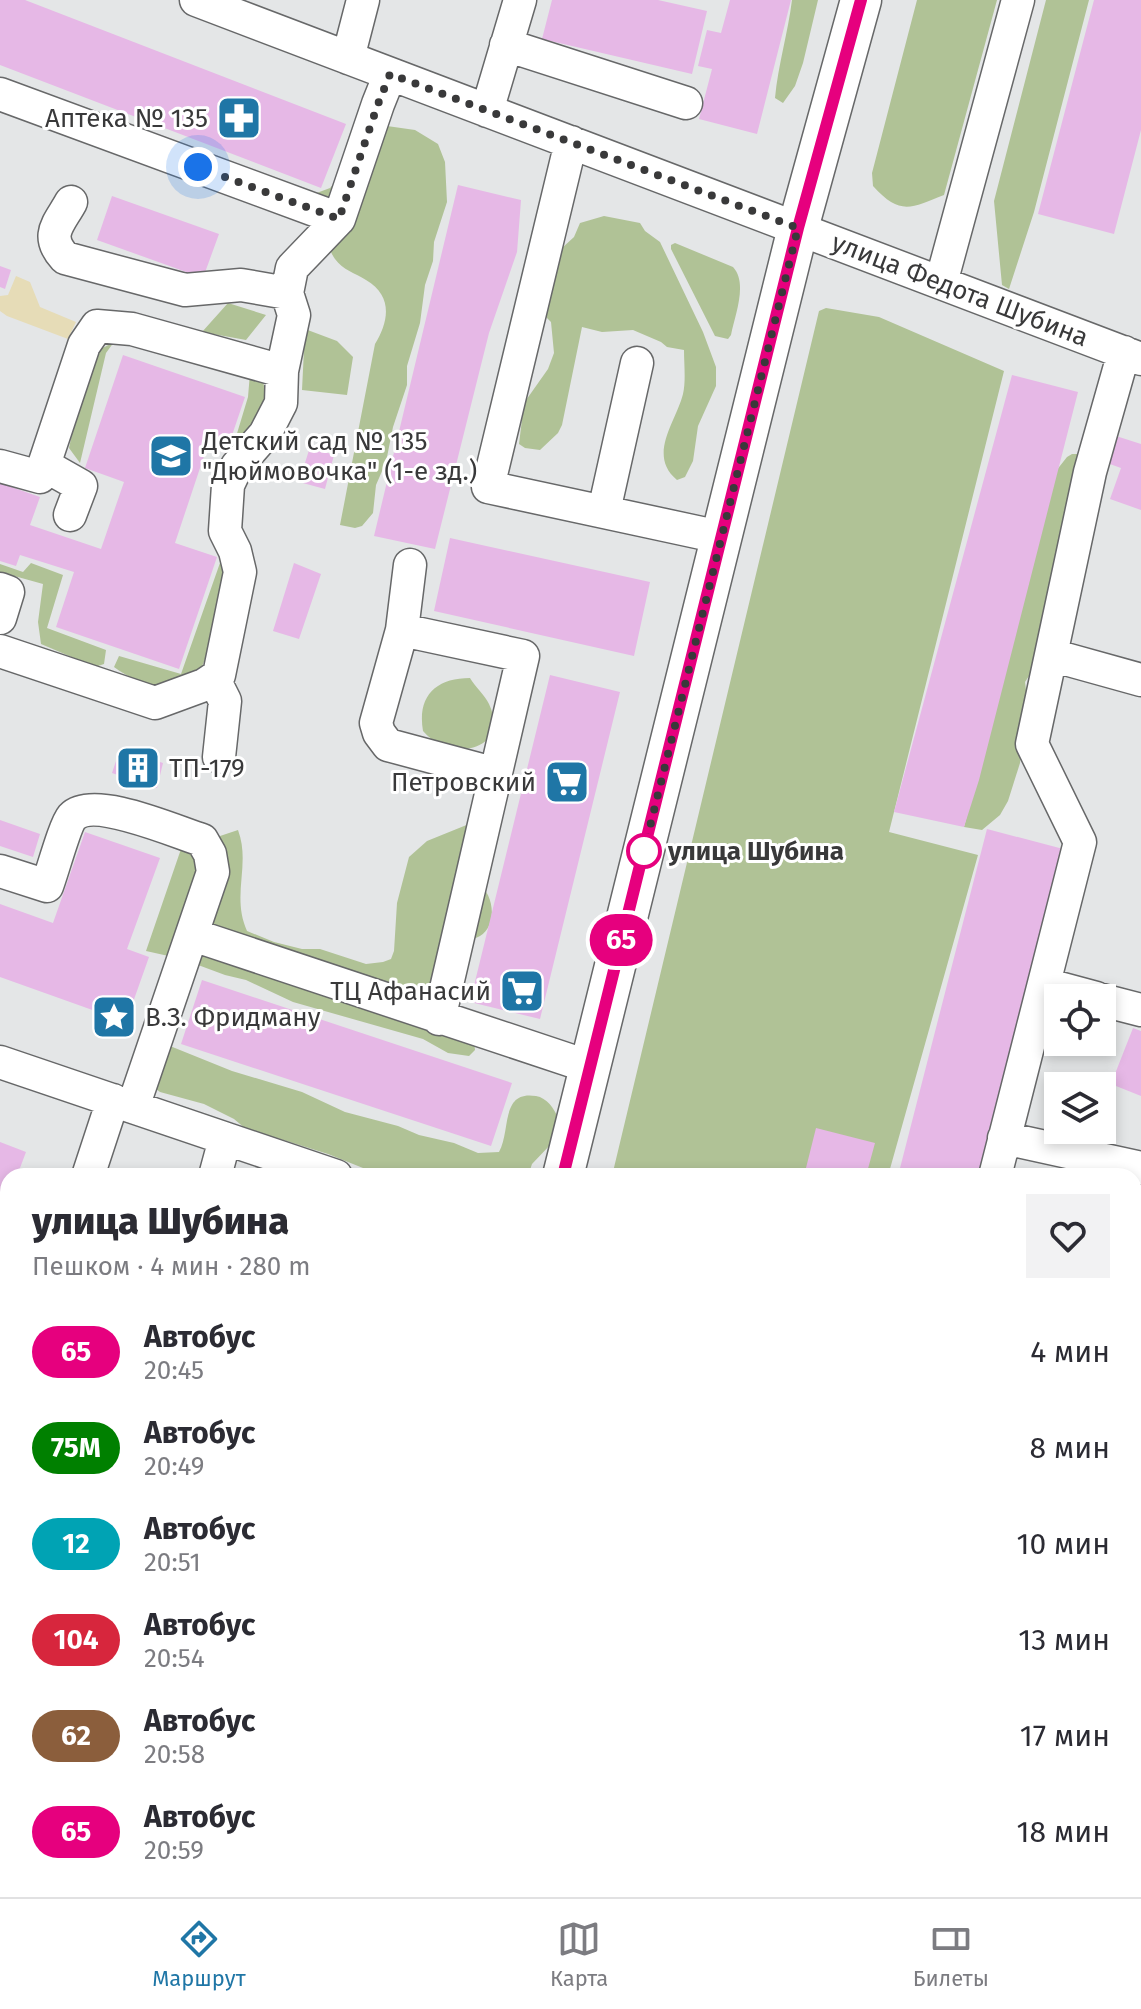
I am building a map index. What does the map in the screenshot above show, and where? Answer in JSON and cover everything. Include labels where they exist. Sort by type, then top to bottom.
[{"type":"main road","points":[[565,1168],[798,228],[861,0]]},
{"type":"street","name":"улица Федота Шубина","points":[[196,0],[1132,356]]},
{"type":"street","points":[[348,58],[363,0]]},
{"type":"street","points":[[487,111],[520,0]]},
{"type":"street","points":[[941,283],[1018,0]]},
{"type":"street","points":[[506,45],[686,103]]},
{"type":"street","points":[[0,651],[155,703],[219,675],[240,572],[235,551],[225,531],[228,485],[237,466],[265,434],[281,403],[282,371],[294,315],[287,293],[292,268],[339,219],[390,74]]},
{"type":"street","points":[[0,94],[339,219]]},
{"type":"street","points":[[571,142],[488,487],[720,537]]},
{"type":"street","points":[[71,202],[53,235],[54,246],[65,258],[185,290],[241,285],[287,293]]},
{"type":"street","points":[[0,466],[40,477],[84,345],[97,326],[132,329],[282,371]]},
{"type":"street","points":[[997,1168],[1080,842],[1032,744],[1090,472],[1132,356]]},
{"type":"street","points":[[604,511],[637,363]]},
{"type":"street","points":[[44,465],[81,486],[70,515]]},
{"type":"street","points":[[410,565],[402,630],[376,723],[379,733],[388,745],[496,774]]},
{"type":"street","points":[[0,589],[8,592],[0,618]]},
{"type":"street","points":[[402,630],[523,656],[439,1019]]},
{"type":"street","points":[[1051,655],[1141,680]]},
{"type":"street","points":[[214,679],[225,701],[219,757]]},
{"type":"street","points":[[0,871],[47,886],[71,817],[85,809],[106,809],[202,840],[210,854],[213,872],[193,935],[123,1103],[92,1168]]},
{"type":"street","points":[[193,935],[590,1067]]},
{"type":"street","points":[[1116,1004],[1141,1010]]},
{"type":"street","points":[[0,1062],[225,1139],[281,1167]]},
{"type":"street","points":[[1004,1138],[1141,1168]]},
{"type":"street","points":[[217,1168],[225,1139]]},
{"type":"green space","points":[[792,0],[818,0],[803,63],[795,86],[783,103],[775,98]]},
{"type":"green space","points":[[917,0],[997,0],[944,195],[906,207],[882,196],[873,186],[872,173]]},
{"type":"green space","points":[[1046,0],[1089,0],[1034,212],[1009,289],[1002,285],[994,201]]},
{"type":"green space","points":[[387,126],[415,130],[438,144],[445,162],[447,202],[434,242],[420,323],[407,366],[407,385],[393,427],[386,462],[376,485],[373,513],[362,526],[355,528],[340,525],[375,344],[383,327],[386,309],[375,286],[345,269],[335,259],[314,194],[330,188]]},
{"type":"green space","points":[[604,216],[640,223],[660,242],[703,332],[716,367],[716,386],[698,426],[693,461],[685,477],[677,480],[668,470],[664,449],[683,394],[684,350],[667,347],[633,330],[602,332],[582,327],[558,433],[540,450],[519,444],[524,403],[548,369],[554,353],[551,322],[545,316],[562,248],[574,237],[580,223]]},
{"type":"green space","points":[[675,243],[733,267],[737,274],[739,300],[728,339],[715,336],[671,249]]},
{"type":"green space","points":[[228,303],[266,315],[246,340],[202,332]]},
{"type":"green space","points":[[826,308],[879,317],[1004,371],[889,832],[978,855],[890,1168],[614,1168],[819,311]]},
{"type":"green space","points":[[305,329],[337,341],[353,357],[347,395],[302,390]]},
{"type":"green space","points":[[114,342],[106,353],[80,463],[69,448],[76,415],[97,351]]},
{"type":"green space","points":[[250,373],[263,380],[266,399],[248,445],[232,450],[248,397]]},
{"type":"green space","points":[[1072,454],[1083,454],[1033,670],[1025,682],[1027,698],[1020,763],[1008,801],[1000,815],[982,830],[964,827],[1056,471]]},
{"type":"green space","points":[[221,560],[228,571],[227,580],[212,640],[199,672],[180,685],[156,686],[133,679],[114,667],[119,656],[181,674]]},
{"type":"green space","points":[[31,563],[63,575],[47,628],[106,650],[104,664],[95,667],[41,644],[38,622],[43,584],[0,572],[0,564],[23,572]]},
{"type":"green space","points":[[470,678],[489,704],[494,720],[492,733],[485,742],[462,749],[434,741],[423,731],[426,699],[447,681]]},
{"type":"green space","points":[[469,824],[478,884],[488,894],[492,909],[490,924],[480,936],[447,943],[437,977],[474,1040],[475,1050],[469,1056],[448,1053],[423,1039],[293,1002],[246,980],[146,951],[181,849],[238,830],[243,855],[241,905],[247,931],[274,942],[302,949],[320,949],[366,964],[391,959],[397,903],[409,857],[427,841]]},
{"type":"green space","points":[[170,1046],[232,1071],[302,1092],[345,1112],[454,1143],[478,1153],[499,1152],[508,1114],[517,1099],[536,1096],[544,1099],[558,1118],[552,1143],[531,1168],[363,1168],[328,1154],[266,1137],[204,1104],[156,1089]]},
{"type":"sand","points":[[16,276],[30,282],[40,307],[76,322],[68,339],[0,311],[0,296],[8,295]]},
{"type":"building","points":[[0,0],[25,0],[346,124],[321,188],[0,65]]},
{"type":"building","points":[[552,0],[658,0],[707,11],[692,74],[542,39]]},
{"type":"building","points":[[730,0],[791,0],[757,134],[699,119],[712,69],[698,66],[707,30],[721,33]]},
{"type":"building","points":[[1094,0],[1141,0],[1141,130],[1114,234],[1038,214]]},
{"type":"building","points":[[458,185],[521,200],[517,252],[489,333],[435,549],[374,536]]},
{"type":"building","points":[[112,196],[219,234],[203,278],[97,240]]},
{"type":"building","points":[[0,266],[11,270],[5,289],[0,287]]},
{"type":"building","points":[[123,355],[245,397],[226,453],[207,447],[175,543],[217,557],[179,669],[56,627],[74,572],[20,555],[16,566],[0,561],[0,483],[40,497],[30,525],[101,549],[124,482],[85,468]]},
{"type":"building","points":[[1012,375],[1078,392],[979,780],[964,827],[894,812]]},
{"type":"building","points":[[1116,436],[1141,444],[1141,510],[1110,499],[1121,468],[1107,463]]},
{"type":"building","points":[[310,447],[334,455],[325,489],[299,482]]},
{"type":"building","points":[[450,538],[650,582],[634,656],[434,611]]},
{"type":"building","points":[[294,563],[321,574],[299,639],[273,631]]},
{"type":"building","points":[[550,675],[620,692],[540,1019],[470,1002]]},
{"type":"building","name":"ТП-179","points":[[120,749],[163,763],[157,788],[112,773]]},
{"type":"building","points":[[0,820],[40,834],[33,857],[0,846]]},
{"type":"building","points":[[987,829],[1067,850],[985,1168],[900,1168]]},
{"type":"building","points":[[85,832],[160,858],[127,949],[149,957],[126,1022],[0,977],[0,904],[53,923]]},
{"type":"building","points":[[202,980],[512,1083],[491,1146],[181,1044]]},
{"type":"building","points":[[1133,1028],[1141,1031],[1141,1096],[1116,1086],[1116,1072]]},
{"type":"building","points":[[816,1128],[875,1143],[868,1168],[806,1168]]},
{"type":"building","points":[[0,1142],[26,1152],[20,1168],[0,1168]]},
{"type":"bus line","name":"65","points":[[565,1168],[798,228],[861,0]]},
{"type":"place","name":"Аптека № 135","points":[[239,118]]},
{"type":"place","name":"Детский сад № 135 \"Дюймовочка\" (1-е зд.)","points":[[171,456]]},
{"type":"place","name":"ТП-179","points":[[138,768]]},
{"type":"place","name":"Петровский","points":[[567,782]]},
{"type":"place","name":"улица Шубина","points":[[644,851]]},
{"type":"place","name":"ТЦ Афанасий","points":[[522,991]]},
{"type":"place","name":"В.З. Фридману","points":[[114,1017]]},
{"type":"route","points":[[198,167],[339,219],[390,74],[798,228],[644,851]]}]
